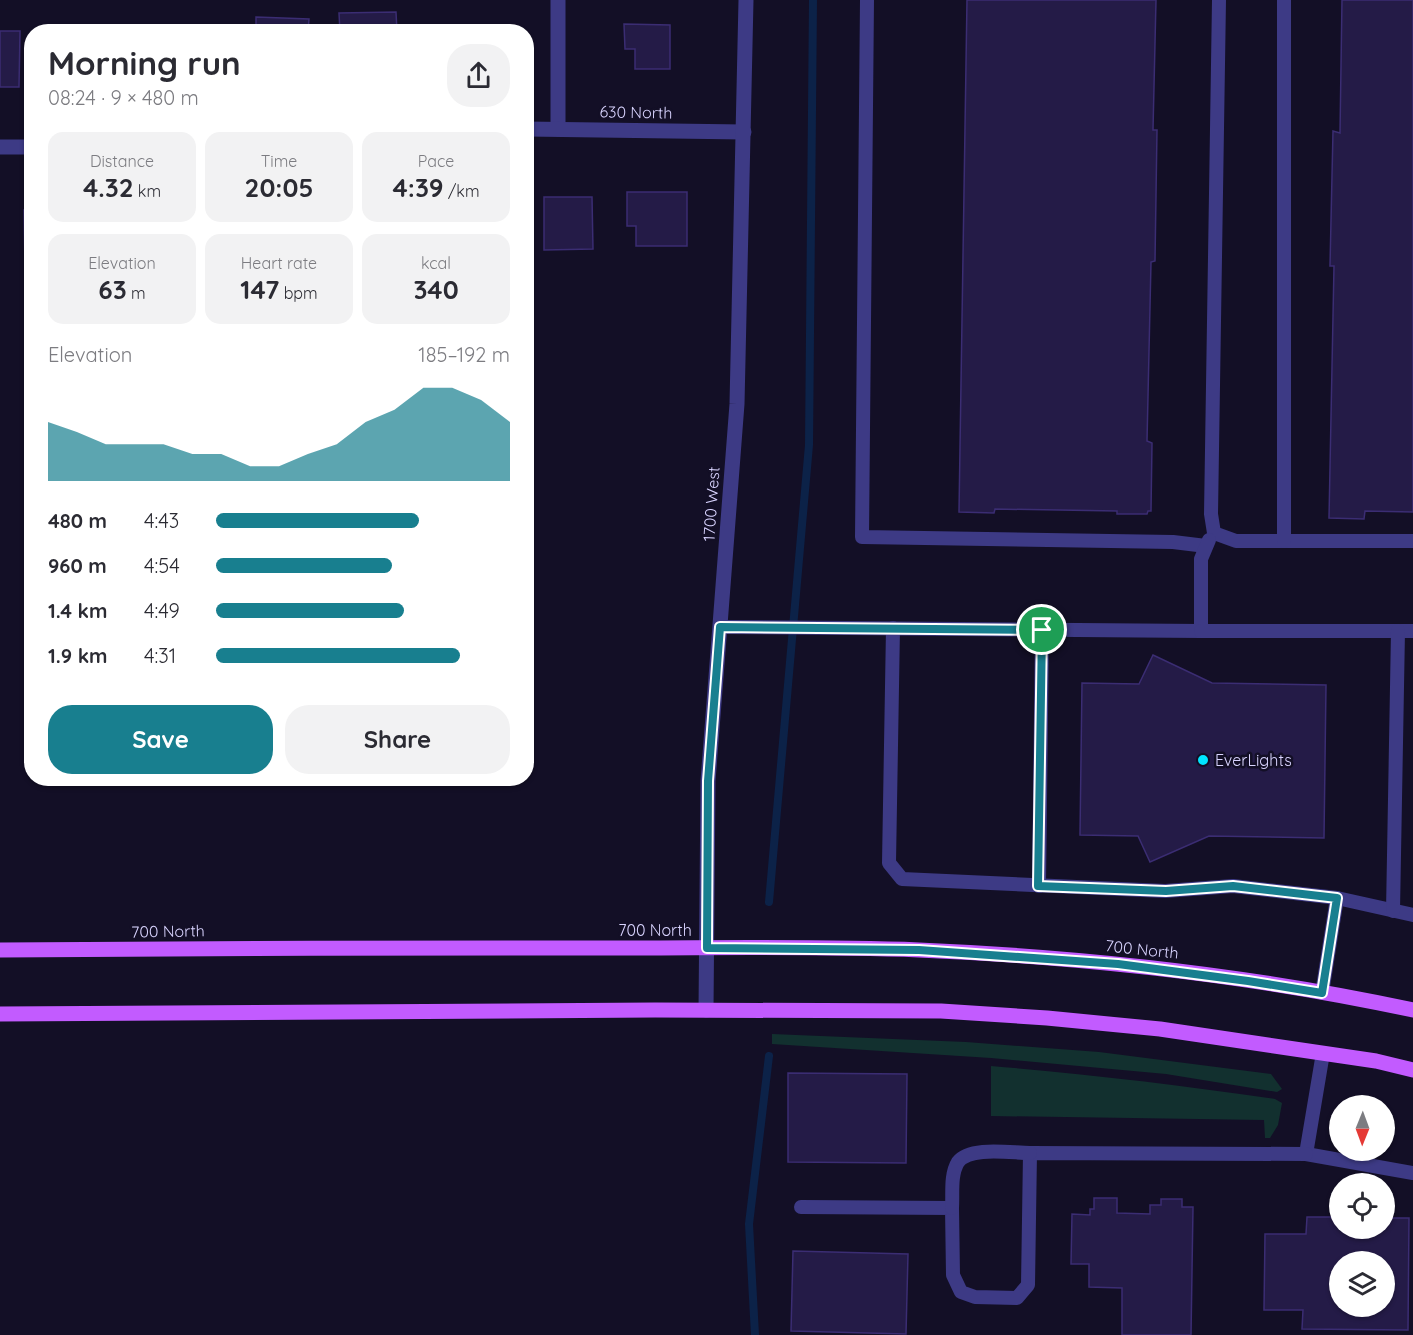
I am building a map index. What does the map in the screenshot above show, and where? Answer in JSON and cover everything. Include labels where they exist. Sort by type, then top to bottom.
[{"type":"main road","name":"700 North","points":[[0,950],[315,947],[919,950],[1118,964],[1237,979],[1413,1011]]},
{"type":"main road","points":[[0,1014],[941,1011],[1160,1029],[1376,1061],[1413,1070]]},
{"type":"street","points":[[558,0],[558,129]]},
{"type":"street","name":"1700 West","points":[[706,1010],[708,781],[737,404],[746,0]]},
{"type":"street","name":"630 North","points":[[534,129],[744,132]]},
{"type":"street","points":[[0,147],[24,147]]},
{"type":"lane","points":[[867,0],[862,537],[1173,542],[1206,546]]},
{"type":"lane","points":[[1201,631],[1201,559],[1214,533],[1211,514],[1219,0]]},
{"type":"lane","points":[[1284,0],[1284,541]]},
{"type":"lane","points":[[1214,533],[1236,541],[1413,541]]},
{"type":"lane","points":[[720,627],[1413,631]]},
{"type":"lane","points":[[893,628],[889,863],[902,879],[1166,891],[1233,886],[1337,898],[1413,915]]},
{"type":"lane","points":[[1038,886],[1042,630]]},
{"type":"lane","points":[[1393,911],[1398,631]]},
{"type":"lane","points":[[1322,993],[1337,898]]},
{"type":"lane","points":[[1305,1154],[1323,1053]]},
{"type":"lane","points":[[1030,1153],[1028,1285],[1017,1298],[975,1297],[961,1292],[954,1275],[953,1178],[958,1162],[971,1152],[1305,1154],[1413,1173]]},
{"type":"lane","points":[[801,1207],[952,1208]]},
{"type":"green space","points":[[772,1034],[966,1042],[1099,1052],[1271,1074],[1282,1089],[1277,1092],[1166,1074],[991,1058],[772,1044]]},
{"type":"green space","points":[[991,1066],[1169,1085],[1275,1099],[1282,1103],[1278,1125],[1270,1138],[1265,1138],[1264,1120],[991,1116]]},
{"type":"building","points":[[967,0],[1156,0],[1153,130],[1157,130],[1155,261],[1151,262],[1147,441],[1152,443],[1151,511],[1147,514],[1117,514],[1117,511],[995,509],[994,513],[959,512]]},
{"type":"building","points":[[1342,0],[1413,0],[1413,512],[1365,511],[1364,519],[1329,518],[1334,266],[1330,266],[1333,131],[1340,133]]},
{"type":"building","points":[[396,12],[397,24],[340,24],[339,13]]},
{"type":"building","points":[[256,17],[309,19],[309,24],[256,24]]},
{"type":"building","points":[[624,24],[670,25],[670,69],[635,69],[635,49],[625,49]]},
{"type":"building","points":[[0,31],[20,31],[19,87],[0,87]]},
{"type":"building","points":[[627,192],[687,192],[687,246],[636,246],[636,226],[627,226]]},
{"type":"building","points":[[544,197],[592,197],[593,249],[544,250]]},
{"type":"building","name":"EverLights","points":[[1153,655],[1212,683],[1326,685],[1324,838],[1209,836],[1150,862],[1138,836],[1080,835],[1082,683],[1139,684]]},
{"type":"building","points":[[788,1073],[907,1074],[906,1163],[788,1162]]},
{"type":"building","points":[[1094,1198],[1117,1198],[1117,1213],[1150,1214],[1150,1205],[1161,1205],[1161,1199],[1182,1199],[1182,1207],[1193,1207],[1191,1335],[1122,1335],[1122,1288],[1089,1287],[1089,1264],[1071,1264],[1072,1214],[1090,1215],[1090,1209],[1094,1209]]},
{"type":"building","points":[[1307,1217],[1329,1217],[1329,1239],[1395,1239],[1395,1218],[1409,1218],[1408,1330],[1302,1329],[1303,1310],[1264,1310],[1265,1234],[1306,1234]]},
{"type":"building","points":[[793,1251],[908,1254],[906,1334],[791,1331]]},
{"type":"waterway","points":[[769,902],[809,445],[813,0]]},
{"type":"waterway","points":[[755,1335],[749,1224],[769,1056]]},
{"type":"place","name":"EverLights","points":[[1203,760]]},
{"type":"route","points":[[720,627],[1042,630],[1038,886],[1166,891],[1233,886],[1337,898],[1322,993],[1118,964],[919,950],[707,948],[708,781],[720,627]]}]
